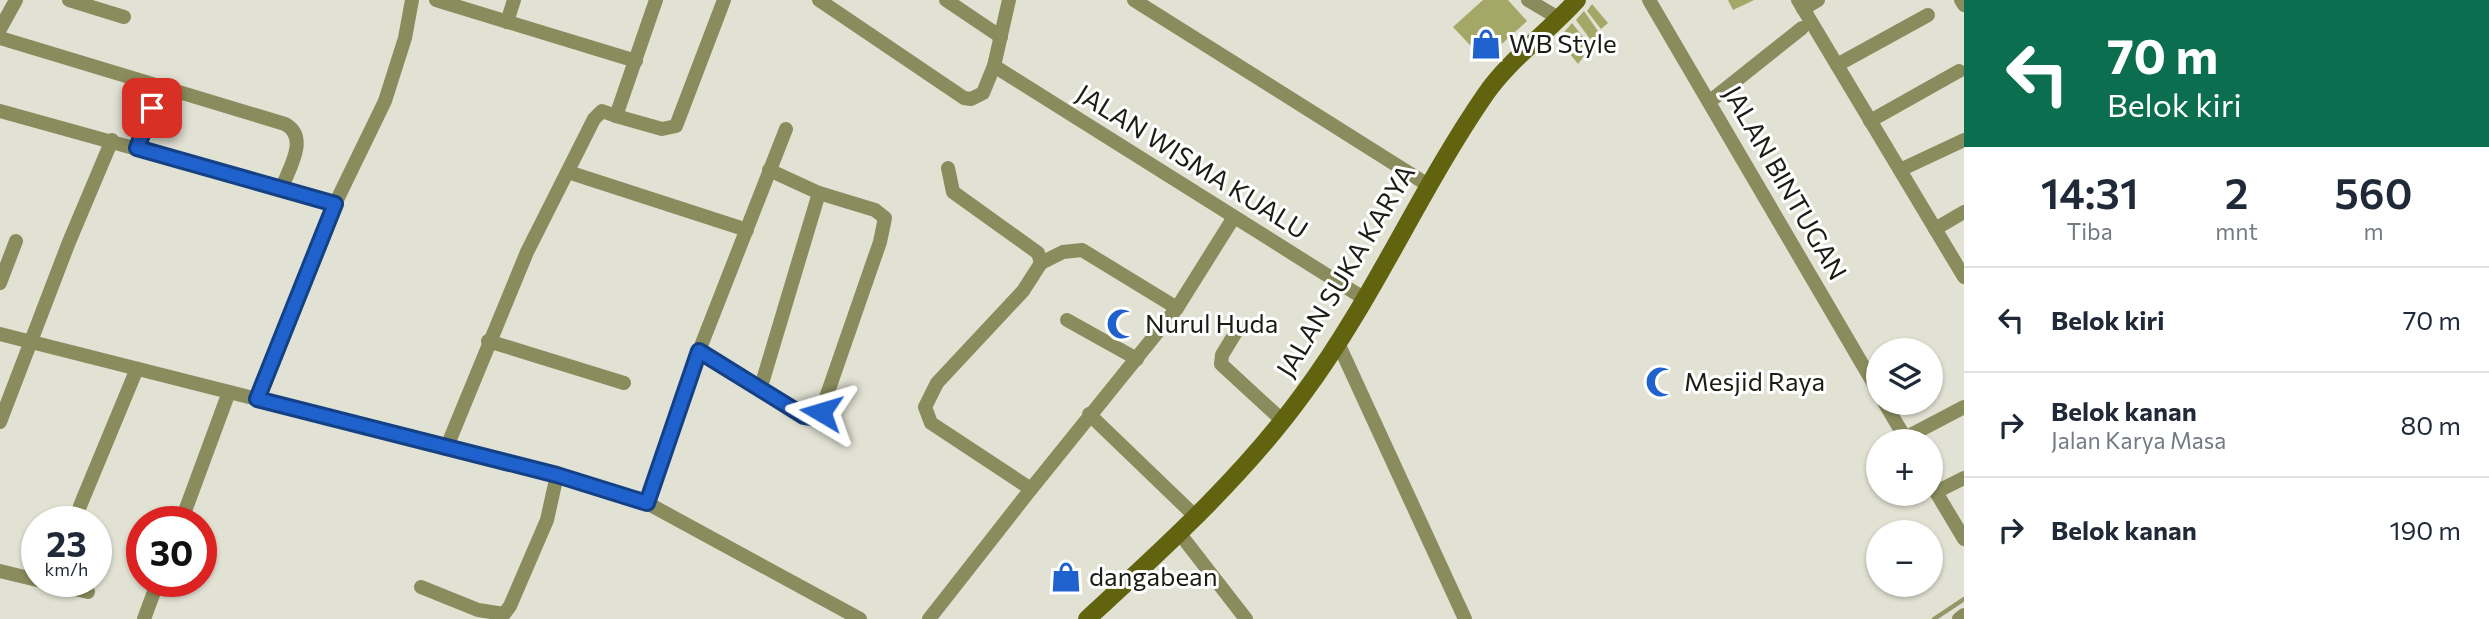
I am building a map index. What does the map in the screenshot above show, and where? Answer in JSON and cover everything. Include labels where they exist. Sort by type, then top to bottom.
[{"type":"main road","name":"JALAN SUKA KARYA","points":[[1087,619],[1197,518],[1283,421],[1338,343],[1427,185],[1486,93],[1577,0]]},
{"type":"street","points":[[0,29],[16,0]]},
{"type":"street","points":[[69,0],[124,17]]},
{"type":"street","points":[[257,399],[335,204],[385,101],[405,38],[412,0]]},
{"type":"street","points":[[436,0],[636,61]]},
{"type":"street","points":[[507,22],[514,0]]},
{"type":"street","points":[[616,116],[656,0]]},
{"type":"street","points":[[446,449],[488,341],[527,252],[596,115],[604,111],[662,129],[676,126],[724,0]]},
{"type":"street","points":[[819,0],[964,98],[975,99],[983,93],[994,66],[1009,0]]},
{"type":"street","points":[[946,0],[1002,37]]},
{"type":"street","points":[[1134,0],[1427,185]]},
{"type":"street","points":[[1528,0],[1560,19]]},
{"type":"street","name":"JALAN BINTUGAN","points":[[1650,0],[1866,371]]},
{"type":"street","points":[[1818,0],[1800,4],[1964,277]]},
{"type":"street","points":[[1961,0],[1964,5]]},
{"type":"street","points":[[1837,65],[1928,15]]},
{"type":"street","points":[[1709,103],[1802,28]]},
{"type":"street","points":[[0,38],[285,124],[295,130],[298,137],[282,187]]},
{"type":"street","name":"JALAN WISMA KUALU","points":[[994,66],[1365,299]]},
{"type":"street","points":[[1870,121],[1959,71]]},
{"type":"street","points":[[137,148],[160,87]]},
{"type":"street","points":[[0,111],[282,187],[335,204]]},
{"type":"street","points":[[647,503],[699,351],[786,129]]},
{"type":"street","points":[[0,422],[111,140]]},
{"type":"street","points":[[1900,170],[1964,140]]},
{"type":"street","points":[[948,168],[953,192],[1038,253],[1041,263]]},
{"type":"street","points":[[699,351],[804,416],[815,418],[821,412],[883,235],[885,221],[879,213],[819,193],[769,170]]},
{"type":"street","points":[[568,172],[747,230]]},
{"type":"street","points":[[760,390],[819,193]]},
{"type":"street","points":[[1935,229],[1964,212]]},
{"type":"street","points":[[929,619],[1088,414],[1137,359],[1177,308],[1234,217]]},
{"type":"street","points":[[0,283],[16,241]]},
{"type":"street","points":[[1031,489],[930,423],[925,412],[937,383],[1023,291],[1041,263],[1063,252],[1082,250],[1177,308]]},
{"type":"street","points":[[1067,320],[1137,359]]},
{"type":"street","points":[[1239,327],[1222,355],[1221,364],[1283,421]]},
{"type":"street","points":[[0,334],[136,371],[557,475],[647,503],[860,619]]},
{"type":"street","points":[[488,341],[624,383]]},
{"type":"street","points":[[1338,343],[1465,619]]},
{"type":"street","points":[[80,506],[136,371]]},
{"type":"street","points":[[187,506],[229,392]]},
{"type":"street","points":[[1924,429],[1964,407]]},
{"type":"street","points":[[1088,414],[1197,518]]},
{"type":"street","points":[[421,587],[478,610],[504,614],[510,606],[547,520],[557,475]]},
{"type":"street","points":[[1943,484],[1964,478]]},
{"type":"street","points":[[1943,504],[1964,539]]},
{"type":"street","points":[[1180,534],[1246,619]]},
{"type":"street","points":[[0,571],[21,576]]},
{"type":"street","points":[[144,619],[152,597]]},
{"type":"street","points":[[1959,619],[1964,615]]},
{"type":"building","name":"WB Style","points":[[1483,0],[1508,0],[1527,21],[1484,60],[1453,27]]},
{"type":"building","points":[[1728,0],[1754,0],[1733,10]]},
{"type":"building","points":[[1592,4],[1608,23],[1601,29],[1587,11]]},
{"type":"building","points":[[1584,11],[1600,34],[1593,43],[1576,20]]},
{"type":"building","points":[[1572,23],[1591,47],[1578,64],[1558,39]]},
{"type":"waterway","points":[[1934,619],[1964,599]]},
{"type":"place","name":"WB Style","points":[[1486,44]]},
{"type":"place","name":"Nurul Huda","points":[[1122,324]]},
{"type":"place","name":"Mesjid Raya","points":[[1661,382]]},
{"type":"place","name":"dangabean","points":[[1066,577]]},
{"type":"route","points":[[152,108],[137,148],[335,204],[257,399],[557,475],[647,503],[699,351],[804,416],[815,418],[821,412]]}]
